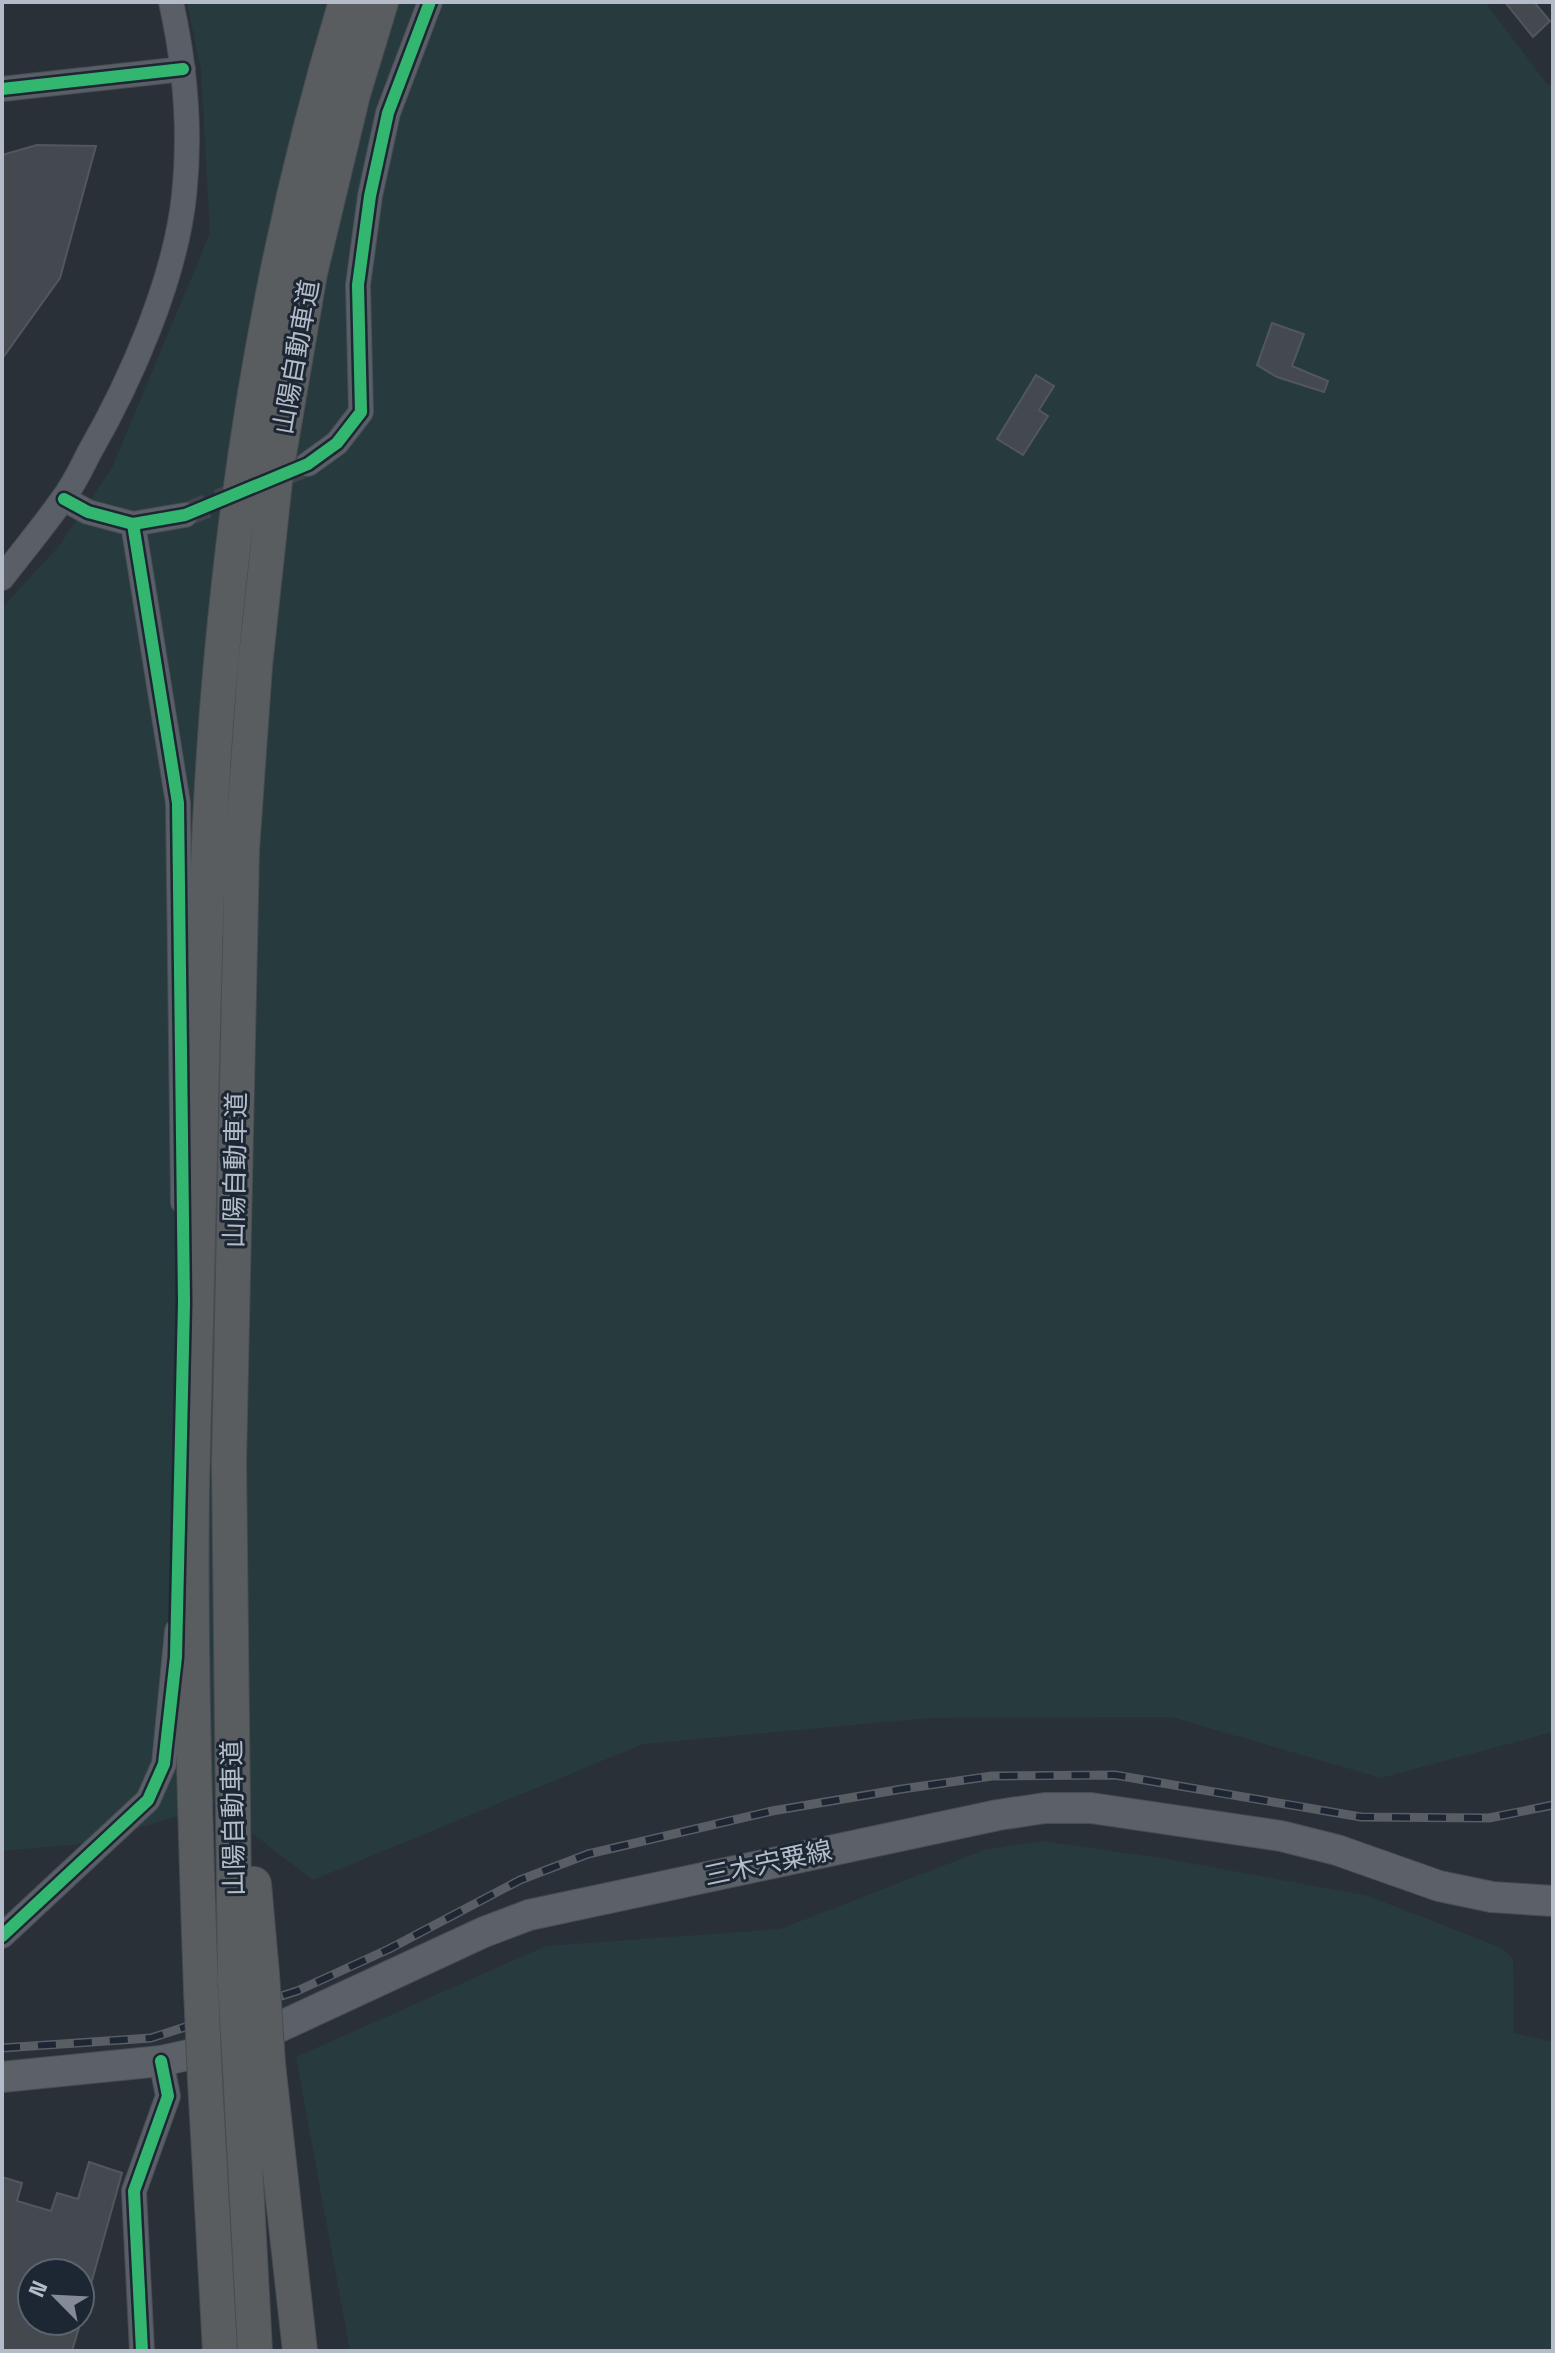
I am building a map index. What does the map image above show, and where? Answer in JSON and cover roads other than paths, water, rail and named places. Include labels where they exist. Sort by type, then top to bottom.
[{"type":"highway","name":"山陽自動車道","points":[[220,2351],[201,1990],[195,1802],[192,1490],[208,851],[219,680],[241,474],[276,266],[320,84],[346,2]]},
{"type":"highway","name":"山陽自動車道","points":[[254,2067],[231,1613],[229,1462],[242,865],[255,666],[276,472],[310,273],[353,94],[381,2]]},
{"type":"highway","points":[[254,2067],[255,2351]]},
{"type":"highway","points":[[254,2067],[300,2351]]},
{"type":"main road","name":"三木宍粟線","points":[[2,2077],[161,2061],[198,2054],[264,2034],[470,1938],[529,1915],[982,1818],[1045,1808],[1127,1812],[1281,1836],[1337,1850],[1439,1886],[1492,1897],[1553,1901]]},
{"type":"street","points":[[2,578],[64,499],[107,422],[142,345],[170,262],[184,197],[186,131],[183,69],[171,2]]},
{"type":"street","points":[[308,464],[337,443],[361,412],[358,285],[370,196],[388,113],[430,2]]},
{"type":"street","points":[[2,89],[183,69]]},
{"type":"street","points":[[64,499],[88,512],[133,524],[185,515]]},
{"type":"street","points":[[2,1936],[148,1800],[164,1764],[176,1657],[184,1303],[178,803],[133,524]]},
{"type":"street","points":[[142,2351],[134,2191],[168,2096],[161,2061]]},
{"type":"tunnel","points":[[185,515],[308,464]]},
{"type":"railway","points":[[2,2048],[151,2038],[297,1991],[389,1949],[520,1880],[588,1854],[772,1811],[902,1789],[992,1776],[1115,1775],[1361,1817],[1489,1818],[1553,1805]]}]
